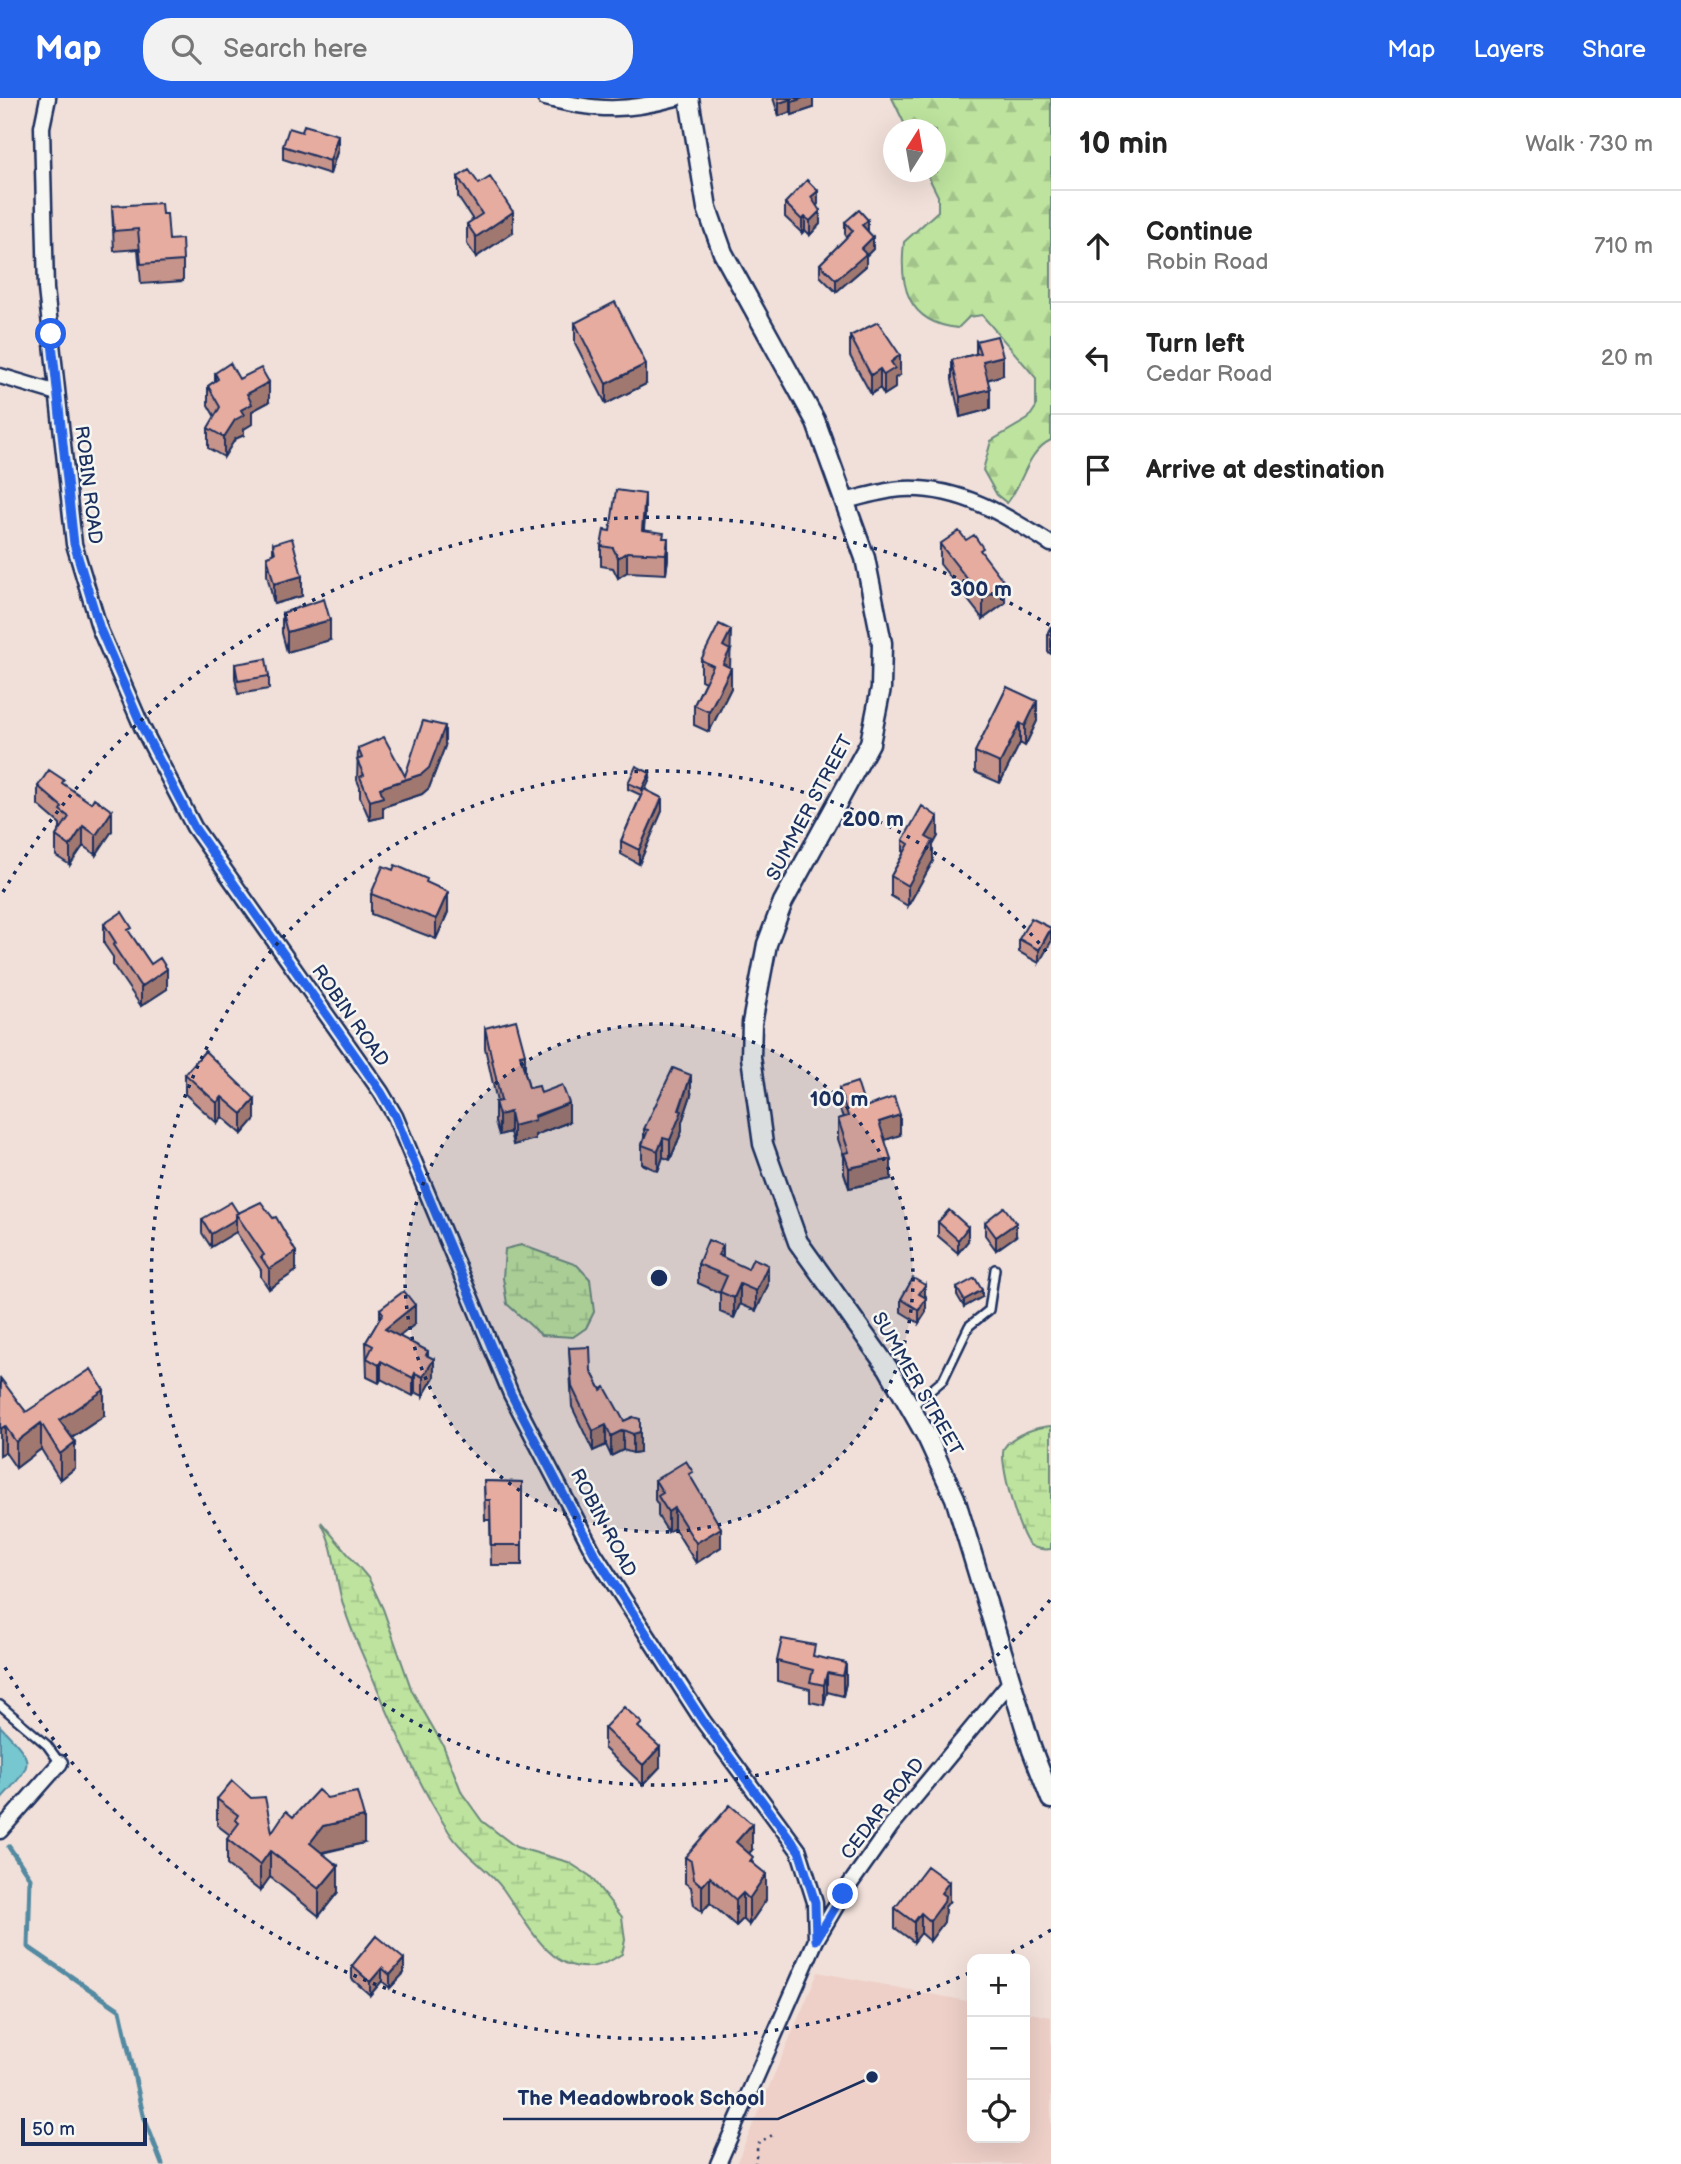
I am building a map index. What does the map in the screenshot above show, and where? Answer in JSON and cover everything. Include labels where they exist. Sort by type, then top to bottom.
[{"type":"street","name":"ROBIN ROAD","points":[[48,98],[42,127],[46,289],[74,544],[100,629],[142,727],[194,827],[381,1092],[395,1116],[511,1394],[594,1553],[703,1721],[799,1851],[815,1902],[816,1940]]},
{"type":"street","points":[[545,98],[602,110],[637,108],[676,98]]},
{"type":"street","name":"SUMMER STREET","points":[[689,98],[707,208],[723,253],[815,420],[865,558],[882,643],[878,711],[870,743],[859,768],[783,902],[766,944],[754,1009],[751,1057],[763,1144],[798,1242],[852,1315],[911,1408],[955,1498],[1051,1800]]},
{"type":"street","points":[[0,376],[57,393]]},
{"type":"street","points":[[844,500],[902,489],[946,492],[980,502],[1051,544]]},
{"type":"street","name":"CEDAR ROAD","points":[[718,2164],[816,1940],[843,1894],[891,1826],[1011,1681]]},
{"type":"street","points":[[0,1831],[60,1763]]},
{"type":"lane","points":[[911,1408],[943,1380],[969,1326],[989,1310],[995,1269]]},
{"type":"lane","points":[[0,1705],[47,1745],[60,1763]]},
{"type":"path","points":[[755,2164],[758,2143],[776,2133]]},
{"type":"shaded area","points":[[818,1972],[967,2001],[967,2143],[1030,2143],[1030,2013],[1051,2017],[1051,2164],[736,2164]]},
{"type":"green space","points":[[892,98],[1051,98],[1051,440],[1036,452],[1007,503],[997,495],[983,470],[991,441],[1028,419],[1036,407],[1036,378],[982,315],[969,317],[958,328],[941,325],[927,319],[910,299],[903,273],[904,242],[938,211],[938,196],[931,182],[946,182],[946,119],[902,119]]},
{"type":"green space","points":[[521,1245],[577,1265],[590,1279],[594,1312],[586,1328],[573,1337],[541,1335],[507,1304],[503,1278],[505,1249]]},
{"type":"green space","points":[[1051,1426],[1051,1549],[1043,1549],[1030,1545],[1020,1528],[1003,1455],[1004,1448],[1018,1436]]},
{"type":"green space","points":[[321,1522],[369,1579],[383,1609],[412,1691],[443,1745],[462,1793],[482,1821],[516,1847],[568,1862],[590,1876],[622,1917],[625,1940],[622,1954],[600,1965],[582,1967],[565,1963],[538,1940],[497,1882],[451,1835],[429,1799],[354,1636],[345,1612],[331,1547]]},
{"type":"water","points":[[0,1726],[20,1748],[27,1763],[20,1777],[0,1800]]},
{"type":"building","points":[[778,98],[803,98],[779,103]]},
{"type":"building","points":[[304,125],[338,135],[330,161],[283,146],[289,128],[302,132]]},
{"type":"building","points":[[469,170],[479,184],[490,177],[513,212],[476,237],[467,224],[482,214],[458,177]]},
{"type":"building","points":[[807,180],[818,191],[811,197],[820,211],[810,221],[805,217],[802,220],[785,203]]},
{"type":"building","points":[[161,203],[162,214],[167,214],[169,240],[182,239],[183,261],[141,264],[138,229],[114,231],[112,206]]},
{"type":"building","points":[[859,210],[868,220],[862,225],[873,237],[861,249],[866,254],[836,280],[820,264],[853,231],[845,222]]},
{"type":"building","points":[[615,302],[646,364],[606,384],[575,323]]},
{"type":"building","points":[[878,322],[900,355],[891,362],[895,368],[884,375],[880,369],[871,375],[850,336]]},
{"type":"building","points":[[997,336],[1003,356],[983,361],[990,389],[960,397],[952,360],[980,353],[976,341]]},
{"type":"building","points":[[230,363],[239,379],[261,368],[269,382],[247,394],[252,404],[241,410],[244,415],[235,420],[224,437],[208,428],[220,407],[208,386],[218,379],[215,373]]},
{"type":"building","points":[[616,490],[645,494],[642,530],[664,533],[663,538],[668,538],[666,554],[627,552],[618,558],[613,548],[601,546],[604,530],[610,531]]},
{"type":"building","points":[[959,531],[966,540],[974,535],[983,548],[980,550],[1005,583],[983,599],[940,544]]},
{"type":"building","points":[[292,538],[302,576],[274,584],[267,556],[275,553],[273,544]]},
{"type":"building","points":[[324,599],[330,620],[287,632],[282,613]]},
{"type":"building","points":[[719,624],[731,630],[723,646],[730,650],[723,664],[731,668],[709,712],[694,705],[713,666],[701,660]]},
{"type":"building","points":[[266,659],[269,676],[238,681],[235,664]]},
{"type":"building","points":[[1007,687],[1037,701],[1025,726],[1020,723],[1000,763],[975,752]]},
{"type":"building","points":[[423,721],[445,726],[429,768],[422,774],[380,788],[383,797],[370,801],[360,777],[364,775],[357,760],[362,758],[358,748],[384,737],[405,776]]},
{"type":"building","points":[[636,766],[650,773],[642,789],[628,783]]},
{"type":"building","points":[[49,770],[64,780],[62,783],[91,803],[94,798],[112,811],[96,835],[83,826],[70,846],[56,836],[69,817],[60,810],[62,807],[38,786]]},
{"type":"building","points":[[644,789],[662,798],[639,850],[621,841]]},
{"type":"building","points":[[922,806],[938,817],[926,837],[933,841],[908,886],[891,876],[909,844],[903,840]]},
{"type":"building","points":[[395,865],[448,892],[436,919],[371,894],[383,866],[393,870]]},
{"type":"building","points":[[122,912],[132,928],[128,930],[151,964],[160,958],[167,969],[141,987],[113,945],[116,943],[104,924]]},
{"type":"building","points":[[1031,918],[1051,928],[1039,950],[1019,939]]},
{"type":"building","points":[[516,1020],[525,1054],[520,1055],[529,1088],[539,1086],[541,1093],[562,1085],[569,1103],[534,1116],[535,1120],[513,1126],[510,1112],[499,1115],[495,1102],[501,1101],[485,1028]]},
{"type":"building","points":[[205,1051],[255,1099],[242,1114],[222,1097],[217,1103],[185,1074]]},
{"type":"building","points":[[673,1068],[691,1075],[679,1110],[682,1111],[670,1140],[663,1138],[658,1151],[642,1145],[648,1130],[644,1129]]},
{"type":"building","points":[[857,1082],[865,1107],[894,1097],[900,1115],[879,1122],[891,1159],[849,1168],[844,1153],[849,1152],[838,1119],[848,1116],[839,1088]]},
{"type":"building","points":[[231,1202],[238,1213],[236,1219],[211,1234],[202,1219]]},
{"type":"building","points":[[261,1202],[273,1218],[276,1217],[296,1252],[269,1269],[261,1257],[264,1255],[236,1214]]},
{"type":"building","points":[[1004,1207],[1016,1223],[996,1237],[985,1222]]},
{"type":"building","points":[[949,1210],[968,1227],[958,1240],[938,1222]]},
{"type":"building","points":[[708,1240],[723,1246],[718,1255],[748,1269],[753,1258],[768,1265],[756,1291],[740,1284],[734,1298],[720,1292],[727,1276],[698,1264]]},
{"type":"building","points":[[913,1278],[925,1285],[919,1294],[926,1298],[919,1310],[901,1299]]},
{"type":"building","points":[[975,1278],[982,1290],[964,1300],[957,1288]]},
{"type":"building","points":[[404,1291],[415,1305],[385,1329],[428,1351],[426,1355],[434,1359],[423,1377],[415,1373],[413,1378],[381,1361],[379,1365],[367,1358],[373,1346],[366,1342],[383,1313],[380,1309]]},
{"type":"building","points":[[590,1347],[591,1371],[601,1390],[605,1387],[624,1421],[633,1417],[640,1419],[640,1432],[633,1434],[623,1430],[611,1436],[606,1425],[593,1431],[572,1387],[569,1348]]},
{"type":"building","points":[[91,1369],[104,1390],[59,1420],[75,1442],[60,1454],[41,1423],[16,1442],[5,1426],[0,1429],[1,1379],[26,1412]]},
{"type":"building","points":[[686,1461],[693,1472],[689,1474],[721,1528],[696,1543],[674,1508],[668,1512],[658,1496],[663,1493],[655,1480]]},
{"type":"building","points":[[484,1481],[522,1482],[522,1545],[491,1545],[490,1500],[485,1500]]},
{"type":"building","points":[[782,1639],[815,1645],[813,1656],[846,1663],[843,1676],[827,1673],[824,1685],[810,1682],[813,1670],[777,1661]]},
{"type":"building","points":[[624,1707],[642,1723],[638,1727],[660,1747],[643,1765],[604,1728]]},
{"type":"building","points":[[232,1781],[251,1798],[265,1797],[272,1832],[286,1811],[293,1817],[318,1790],[327,1798],[357,1792],[364,1817],[323,1826],[310,1843],[338,1866],[319,1889],[270,1851],[260,1865],[227,1839],[239,1823],[235,1820],[238,1815],[217,1799]]},
{"type":"building","points":[[730,1805],[752,1824],[736,1842],[753,1857],[750,1861],[766,1874],[749,1899],[743,1893],[736,1900],[710,1877],[702,1886],[694,1879],[691,1861],[685,1857]]},
{"type":"building","points":[[927,1866],[949,1882],[941,1893],[945,1896],[944,1902],[930,1921],[921,1913],[914,1922],[895,1908]]},
{"type":"building","points":[[376,1936],[404,1959],[390,1975],[382,1968],[370,1982],[352,1966]]},
{"type":"waterway","points":[[9,1847],[30,1878],[28,1947],[120,2010],[143,2115],[162,2164]]},
{"type":"place","name":"The Meadowbrook School","points":[[872,2077]]},
{"type":"route","points":[[51,334],[74,544],[100,629],[142,727],[194,827],[352,1055],[381,1092],[395,1116],[511,1394],[563,1488],[594,1553],[703,1721],[799,1851],[808,1872],[815,1902],[816,1940],[843,1894]]}]
